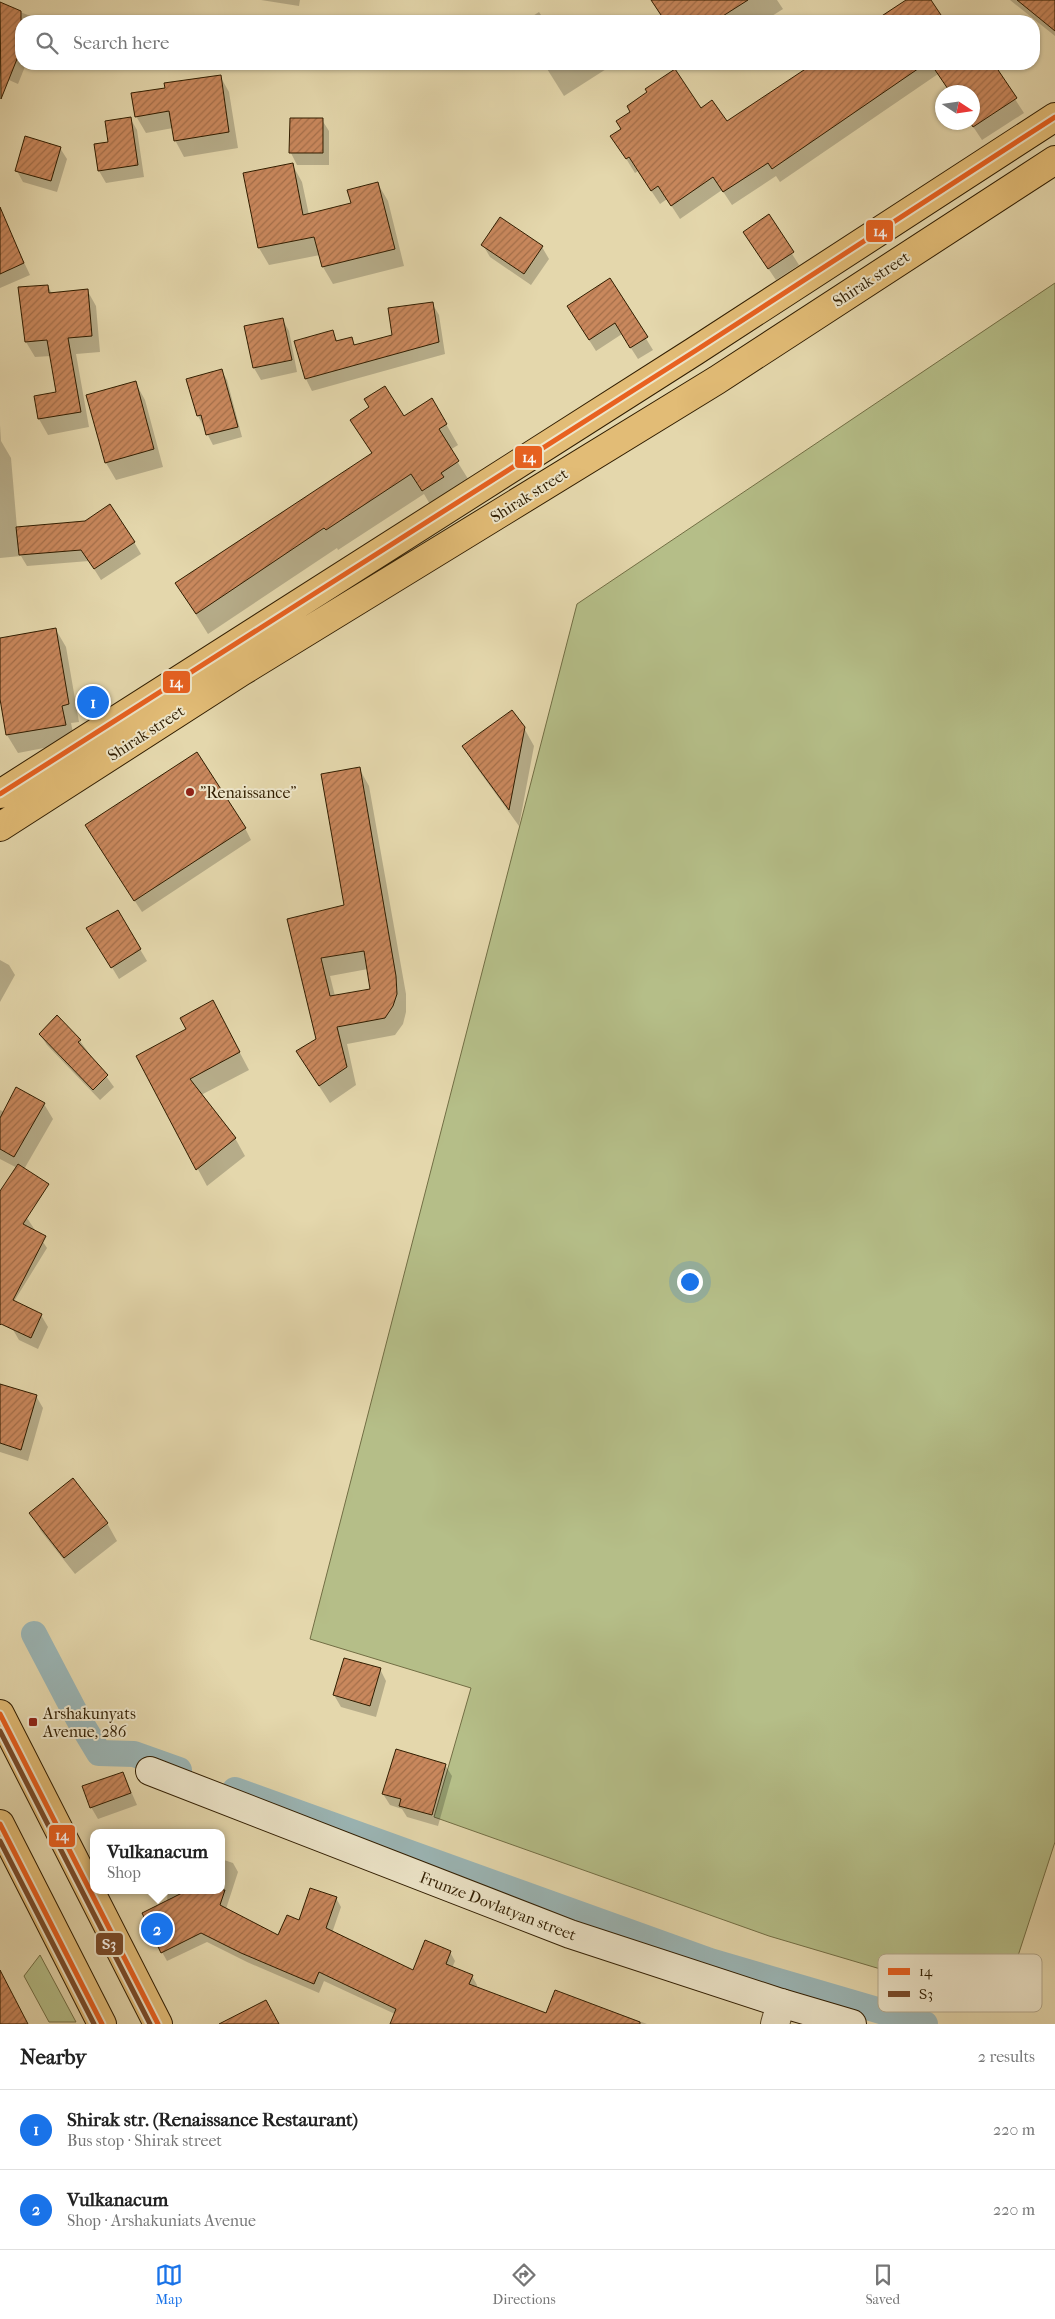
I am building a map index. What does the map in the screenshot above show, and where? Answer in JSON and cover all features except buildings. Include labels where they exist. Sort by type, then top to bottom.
[{"type":"main road","name":"Shirak street","points":[[0,794],[695,351],[1055,117]]},
{"type":"main road","name":"Shirak street","points":[[0,827],[241,672],[717,380],[1055,160]]},
{"type":"main road","points":[[0,1714],[90,1891]]},
{"type":"main road","points":[[0,1824],[102,2024]]},
{"type":"main road","points":[[92,1894],[158,2024]]},
{"type":"street","name":"Frunze Dovlatyan street","points":[[150,1771],[778,2014],[852,2024]]},
{"type":"green space","points":[[1055,283],[1055,1842],[1019,1954],[878,1954],[878,1968],[769,1936],[434,1817],[471,1688],[310,1639],[577,604]]},
{"type":"green space","points":[[40,1955],[76,2022],[49,2022],[24,1976]]},
{"type":"waterway","points":[[34,1634],[78,1718],[99,1753],[134,1754],[179,1770]]},
{"type":"waterway","points":[[235,1790],[710,1961],[878,2010]]},
{"type":"waterway","points":[[884,2012],[925,2024]]},
{"type":"transit line","name":"14","points":[[0,794],[695,351],[1055,117]]},
{"type":"transit line","name":"14","points":[[0,1714],[90,1891]]},
{"type":"transit line","name":"Տ3","points":[[0,1731],[150,2024]]},
{"type":"transit line","name":"14","points":[[0,1824],[102,2024]]},
{"type":"transit line","name":"Տ3","points":[[0,1841],[94,2024]]},
{"type":"transit line","name":"14","points":[[92,1894],[158,2024]]},
{"type":"place","name":"Shirak str. (Renaissance Restaurant)","points":[[93,702]]},
{"type":"place","name":"\"Renaissance\"","points":[[190,792]]},
{"type":"place","name":"Arshakunyats Avenue, 286","points":[[33,1722]]},
{"type":"place","name":"Vulkanacum","points":[[157,1929]]}]
